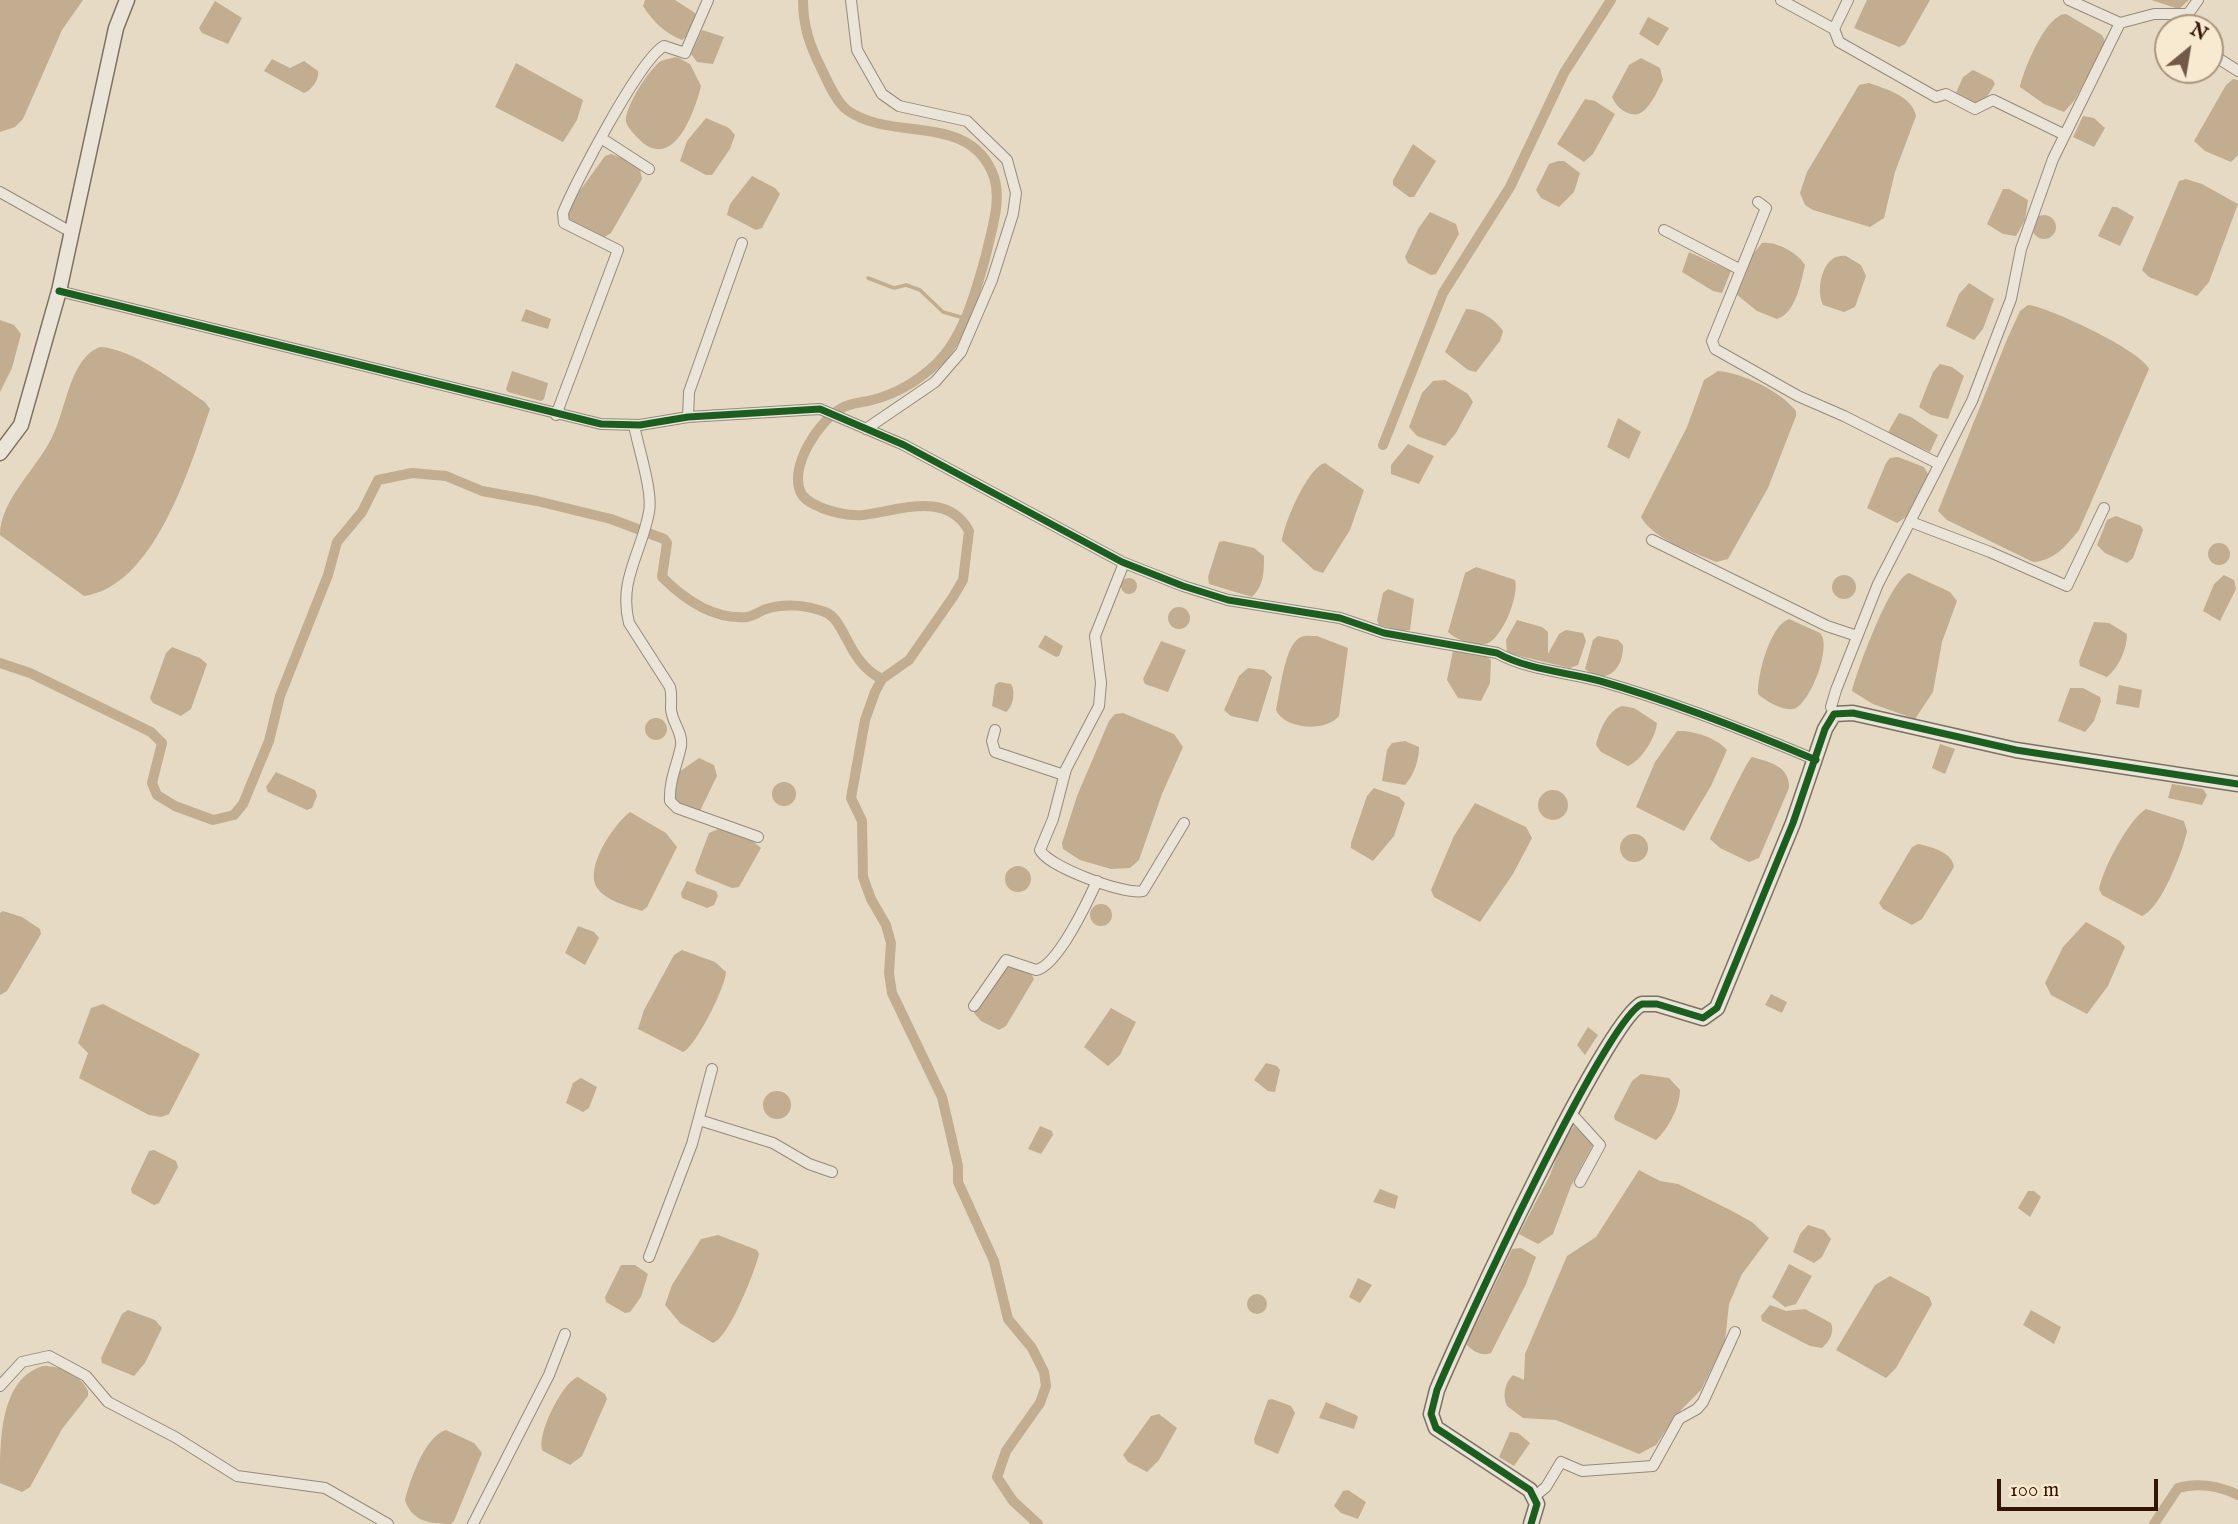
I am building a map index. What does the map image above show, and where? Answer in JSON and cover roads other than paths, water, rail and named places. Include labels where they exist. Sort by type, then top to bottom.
[{"type":"street","points":[[0,453],[21,425],[59,291],[116,28],[127,0]]},
{"type":"street","points":[[556,415],[618,250],[564,223],[563,214],[571,193],[601,138],[658,49],[664,46],[685,53],[708,0]]},
{"type":"street","points":[[851,0],[857,50],[882,94],[900,106],[967,121],[1007,160],[1016,192],[1013,214],[992,280],[961,352],[935,382],[866,429]]},
{"type":"street","points":[[1781,0],[1834,29],[1839,42],[1936,97],[1946,94],[1975,109],[1993,100],[2063,134]]},
{"type":"street","points":[[1834,29],[1848,0]]},
{"type":"street","points":[[2069,0],[2120,23],[2154,14]]},
{"type":"street","points":[[2188,14],[2198,0]]},
{"type":"street","points":[[1834,714],[1831,706],[1878,584],[1972,401],[1998,337],[2011,299],[2021,249],[2063,134],[2120,23]]},
{"type":"street","points":[[601,138],[649,169]]},
{"type":"street","points":[[0,192],[71,232]]},
{"type":"street","points":[[1758,202],[1766,208],[1712,341],[1715,349],[1798,396],[1844,415],[1939,464]]},
{"type":"street","points":[[1664,230],[1739,269]]},
{"type":"street","points":[[688,417],[689,392],[742,243]]},
{"type":"street","points":[[59,291],[601,424],[634,425],[688,417],[820,409],[904,445],[1124,563],[1228,600],[1340,618],[1384,633],[1497,653],[1512,662],[1600,681],[1706,715],[1816,761]]},
{"type":"street","points":[[634,425],[650,508],[625,588],[626,613],[629,623],[673,696],[671,712],[680,732],[681,745],[669,784],[670,801],[677,808],[758,837]]},
{"type":"street","points":[[1911,522],[1990,552],[2067,586],[2104,508]]},
{"type":"street","points":[[1652,540],[1828,626],[1857,636]]},
{"type":"street","points":[[1124,563],[1096,635],[1101,683],[1099,706],[1064,775],[1053,819],[1040,850],[1047,859],[1097,881],[1130,893],[1143,891],[1184,823]]},
{"type":"street","points":[[1834,714],[1853,713],[2016,750],[2238,785]]},
{"type":"street","points":[[1531,1524],[1536,1508],[1535,1496],[1520,1480],[1438,1431],[1431,1419],[1431,1407],[1463,1330],[1571,1113],[1622,1023],[1636,1006],[1657,1004],[1703,1018],[1717,1008],[1816,761],[1825,729],[1834,714]]},
{"type":"street","points":[[995,730],[992,741],[995,752],[1064,775]]},
{"type":"street","points":[[974,1006],[1001,963],[1011,960],[1036,970],[1047,964],[1076,921],[1097,881]]},
{"type":"street","points":[[649,1257],[681,1177],[712,1069]]},
{"type":"street","points":[[1571,1113],[1600,1145],[1580,1182]]},
{"type":"street","points":[[699,1120],[773,1143],[809,1164],[832,1172]]},
{"type":"street","points":[[1535,1496],[1546,1487],[1561,1462],[1582,1471],[1653,1466],[1679,1419],[1701,1405],[1735,1332]]},
{"type":"street","points":[[473,1524],[548,1375],[565,1334]]},
{"type":"street","points":[[0,1385],[22,1362],[49,1356],[86,1376],[108,1402],[187,1444],[237,1475],[325,1488],[388,1524]]},
{"type":"waterway","points":[[803,0],[804,19],[811,44],[830,86],[847,110],[865,120],[949,135],[968,143],[983,157],[996,186],[995,216],[978,283],[968,313],[946,353],[922,376],[906,386],[890,394],[846,406],[833,414],[808,445],[802,458],[798,482],[805,498],[832,511],[863,515],[906,507],[935,507],[960,518],[969,531],[963,580],[909,660],[882,679],[875,692],[865,720],[851,798],[862,821],[863,877],[871,899],[886,925],[891,943],[889,973],[892,993],[942,1097],[958,1166],[958,1182],[994,1261],[1008,1319],[1032,1348],[1044,1372],[1046,1386],[1040,1403],[1006,1451],[997,1477],[1013,1501],[1038,1524]]},
{"type":"waterway","points":[[1383,445],[1443,293],[1510,187],[1564,73],[1611,0]]},
{"type":"waterway","points":[[868,278],[894,288],[906,285],[920,290],[943,312],[964,318]]},
{"type":"waterway","points":[[0,663],[30,673],[151,732],[162,743],[152,783],[157,795],[175,806],[213,820],[234,815],[243,804],[269,741],[280,696],[328,575],[337,542],[362,512],[378,480],[412,473],[446,476],[482,491],[611,519],[664,539],[667,543],[662,577],[690,600],[711,611],[734,617],[750,616],[766,609],[788,605],[825,612],[838,623],[861,662],[870,672],[882,679]]},
{"type":"waterway","points":[[2154,1524],[2178,1488],[2208,1486],[2238,1495]]}]
